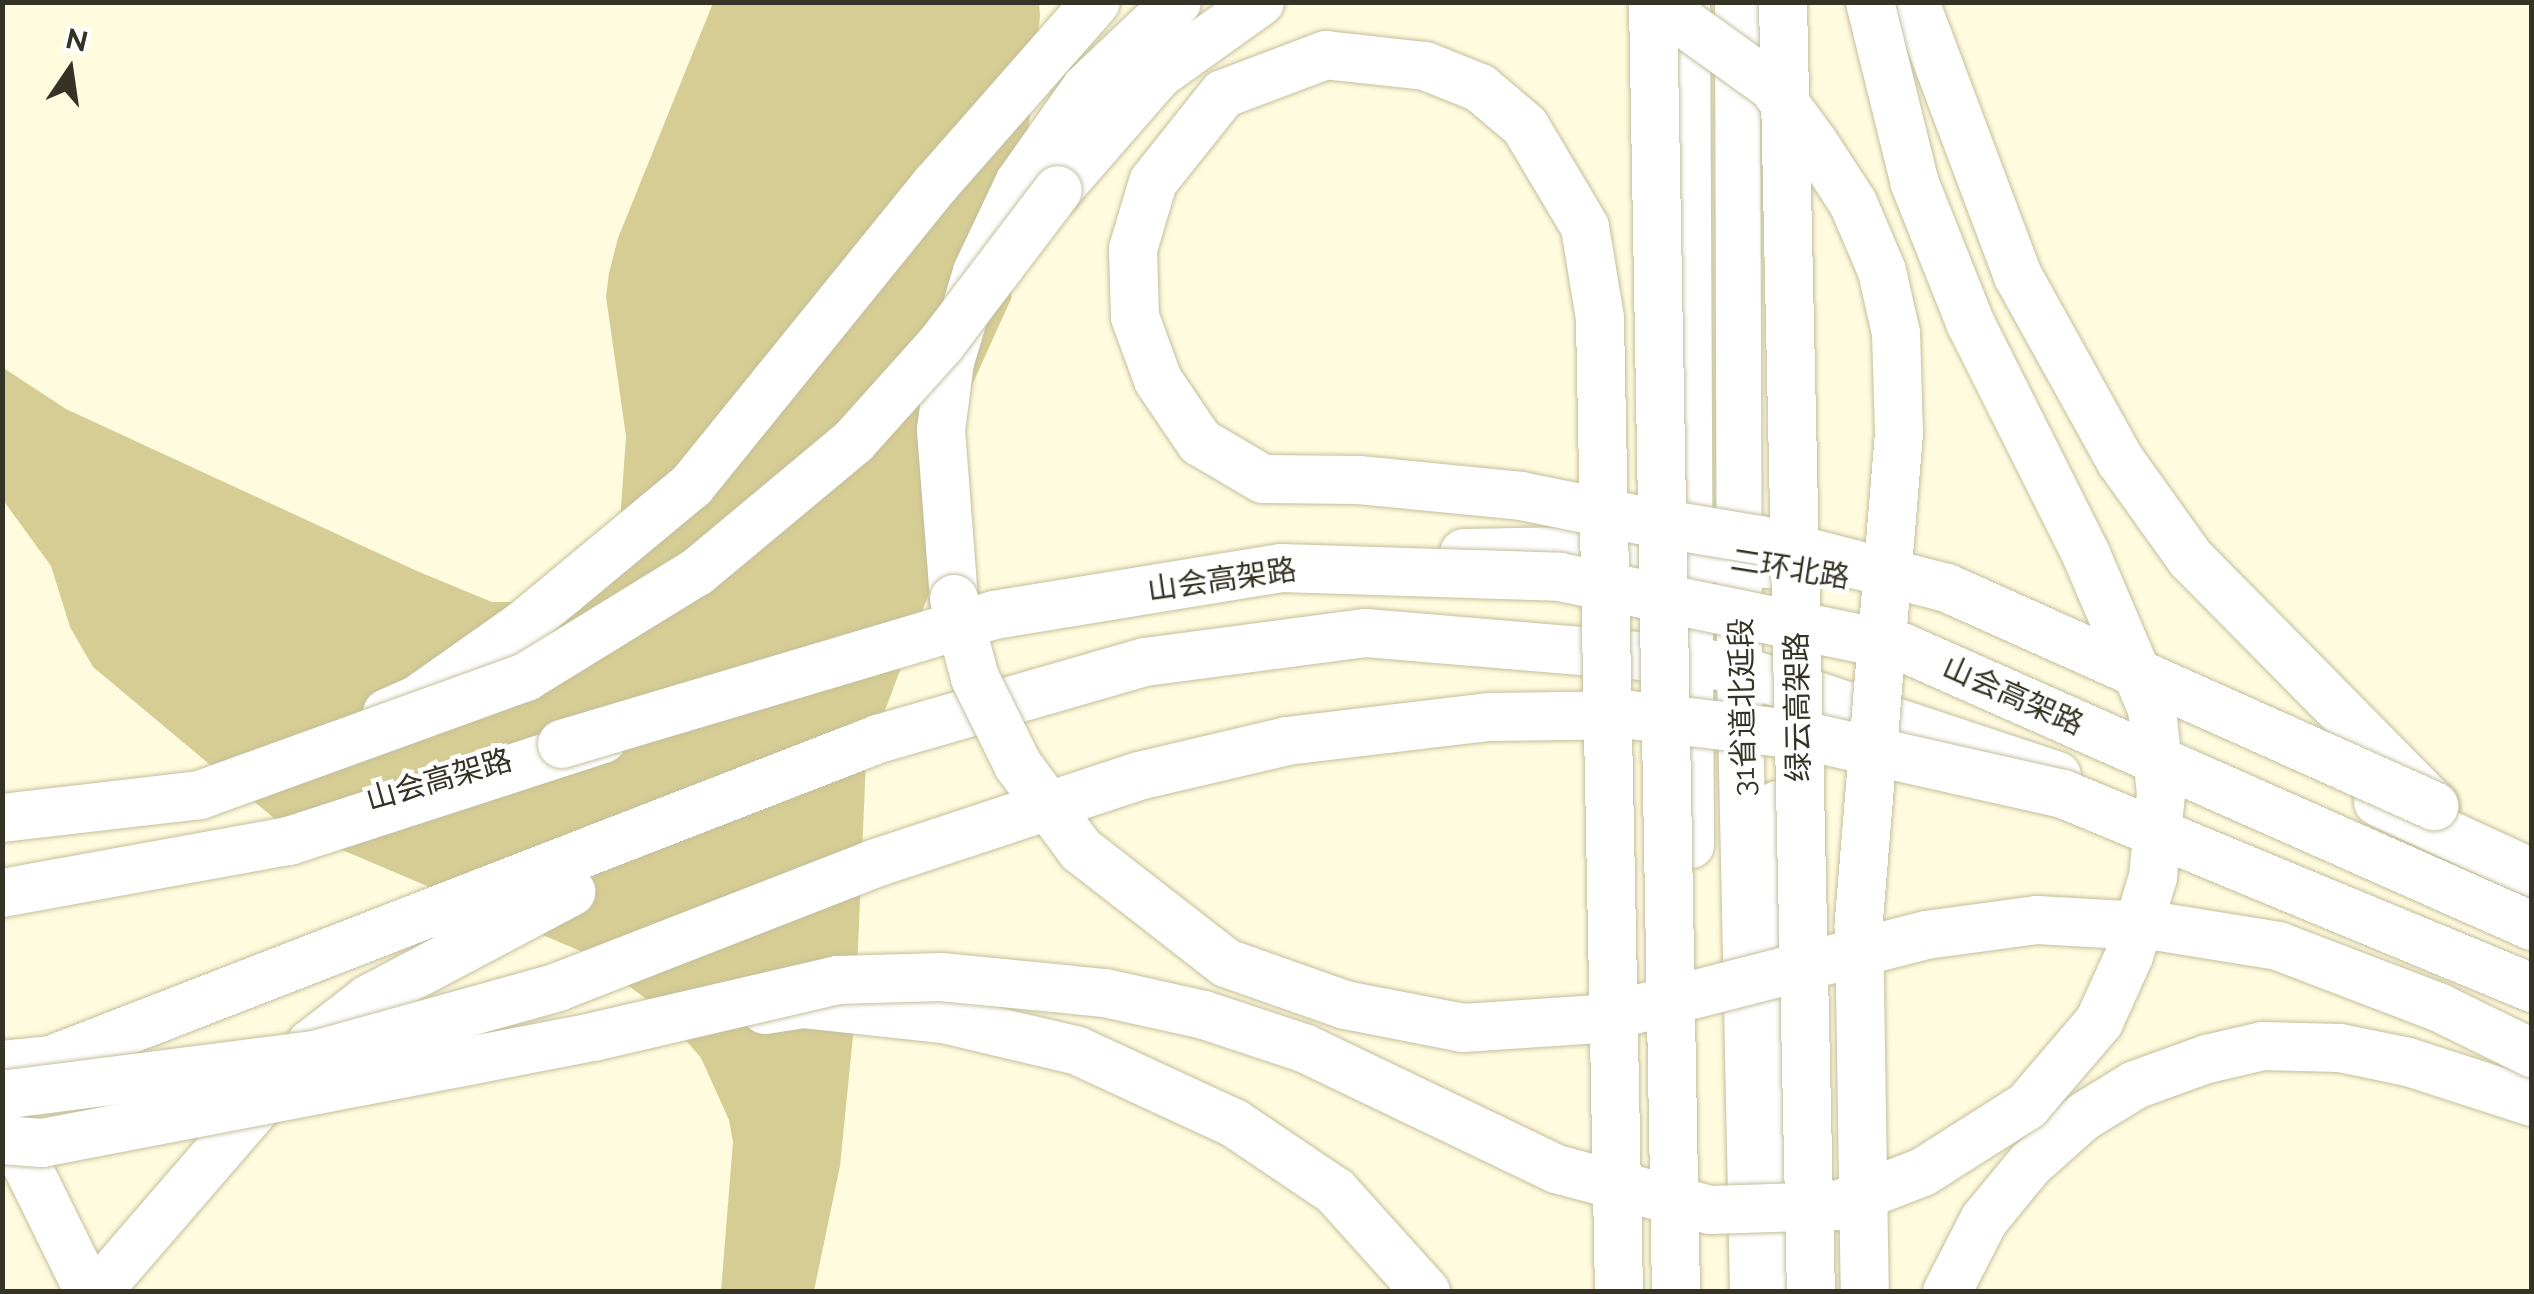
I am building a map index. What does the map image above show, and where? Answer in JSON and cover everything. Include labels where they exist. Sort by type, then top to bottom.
[{"type":"highway","points":[[200,795],[418,699],[527,622],[692,485],[936,184],[1096,2]]},
{"type":"highway","points":[[1177,2],[1086,88],[1019,183],[977,272],[950,362],[941,430],[945,533],[975,678],[1018,765],[1081,850],[1168,922],[1226,964],[1345,1005],[1463,1028],[1599,1019],[1926,935],[2037,920],[2162,927],[2278,946],[2438,1007],[2532,1053]]},
{"type":"highway","points":[[2,818],[200,795],[526,677],[698,572],[854,441],[1159,74],[1260,2]]},
{"type":"highway","points":[[1654,2],[1676,1292]]},
{"type":"highway","points":[[1654,2],[1772,86],[1853,203],[1882,271],[1896,332],[1899,433],[1859,924],[1865,1292]]},
{"type":"highway","name":"绿云高架路","points":[[1783,2],[1811,1292]]},
{"type":"highway","points":[[593,1037],[838,980],[940,977],[1104,993],[1204,1014],[1306,1050],[1556,1169],[1710,1210],[1835,1206],[1923,1172],[2026,1106],[2099,1022],[2129,956],[2153,877],[2158,827],[2152,708],[2086,554],[1970,322],[1915,184],[1870,2]]},
{"type":"highway","points":[[1915,2],[2018,276],[2120,460],[2191,558],[2434,806]]},
{"type":"highway","points":[[1620,1292],[1604,557],[1604,517],[1604,497],[1600,318],[1586,226],[1526,126],[1480,88],[1425,66],[1326,55],[1223,94],[1153,182],[1133,249],[1135,317],[1158,380],[1200,442],[1263,479],[1359,480],[1521,496],[1572,506],[1589,510],[1606,514],[1760,540],[1947,588],[2434,806],[2532,856]]},
{"type":"highway","name":"二环北路","points":[[2,892],[289,842],[990,612],[1258,558],[1688,554],[1742,558],[1958,598],[2532,873]]},
{"type":"highway","name":"山会高架路","points":[[2,870],[256,835],[994,615],[1282,568],[1560,577],[1902,647],[2532,926]]},
{"type":"highway","points":[[2,1065],[52,1060],[878,739],[1146,662],[1366,633],[1690,660],[1739,670],[2138,804],[2373,910],[2532,990]]},
{"type":"highway","points":[[2,1096],[315,1055],[558,987],[873,864],[1139,776],[1287,741],[1489,717],[1630,715],[1801,735],[2063,794],[2394,926],[2532,990]]},
{"type":"highway","points":[[1746,917],[1778,802],[1827,756],[1908,724]]},
{"type":"highway","points":[[97,1292],[311,1044],[369,999],[446,954],[878,739]]},
{"type":"highway","points":[[1778,802],[1780,1292]]},
{"type":"highway","points":[[2,1140],[42,1143],[593,1037],[802,1004],[943,1020],[1078,1050],[1234,1124],[1335,1191],[1426,1292]]},
{"type":"highway","points":[[1947,1292],[1984,1220],[2030,1164],[2083,1117],[2135,1085],[2206,1058],[2263,1046],[2340,1048],[2408,1062],[2532,1102]]},
{"type":"highway","points":[[2,1116],[89,1292]]},
{"type":"main road","points":[[1688,2],[1688,554],[1696,1292]]},
{"type":"main road","name":"31省道北延段","points":[[1738,2],[1742,558],[1739,670],[1752,1292]]},
{"type":"shaded area","points":[[713,3],[1039,3],[1011,299],[958,416],[946,548],[866,761],[855,1016],[840,1166],[814,1291],[721,1291],[733,1142],[729,1120],[701,1058],[658,1008],[585,953],[281,824],[93,667],[70,627],[51,566],[3,500],[2,367],[66,409],[417,571],[492,602],[522,602],[620,522],[626,436],[606,297],[609,273],[618,238]]}]
